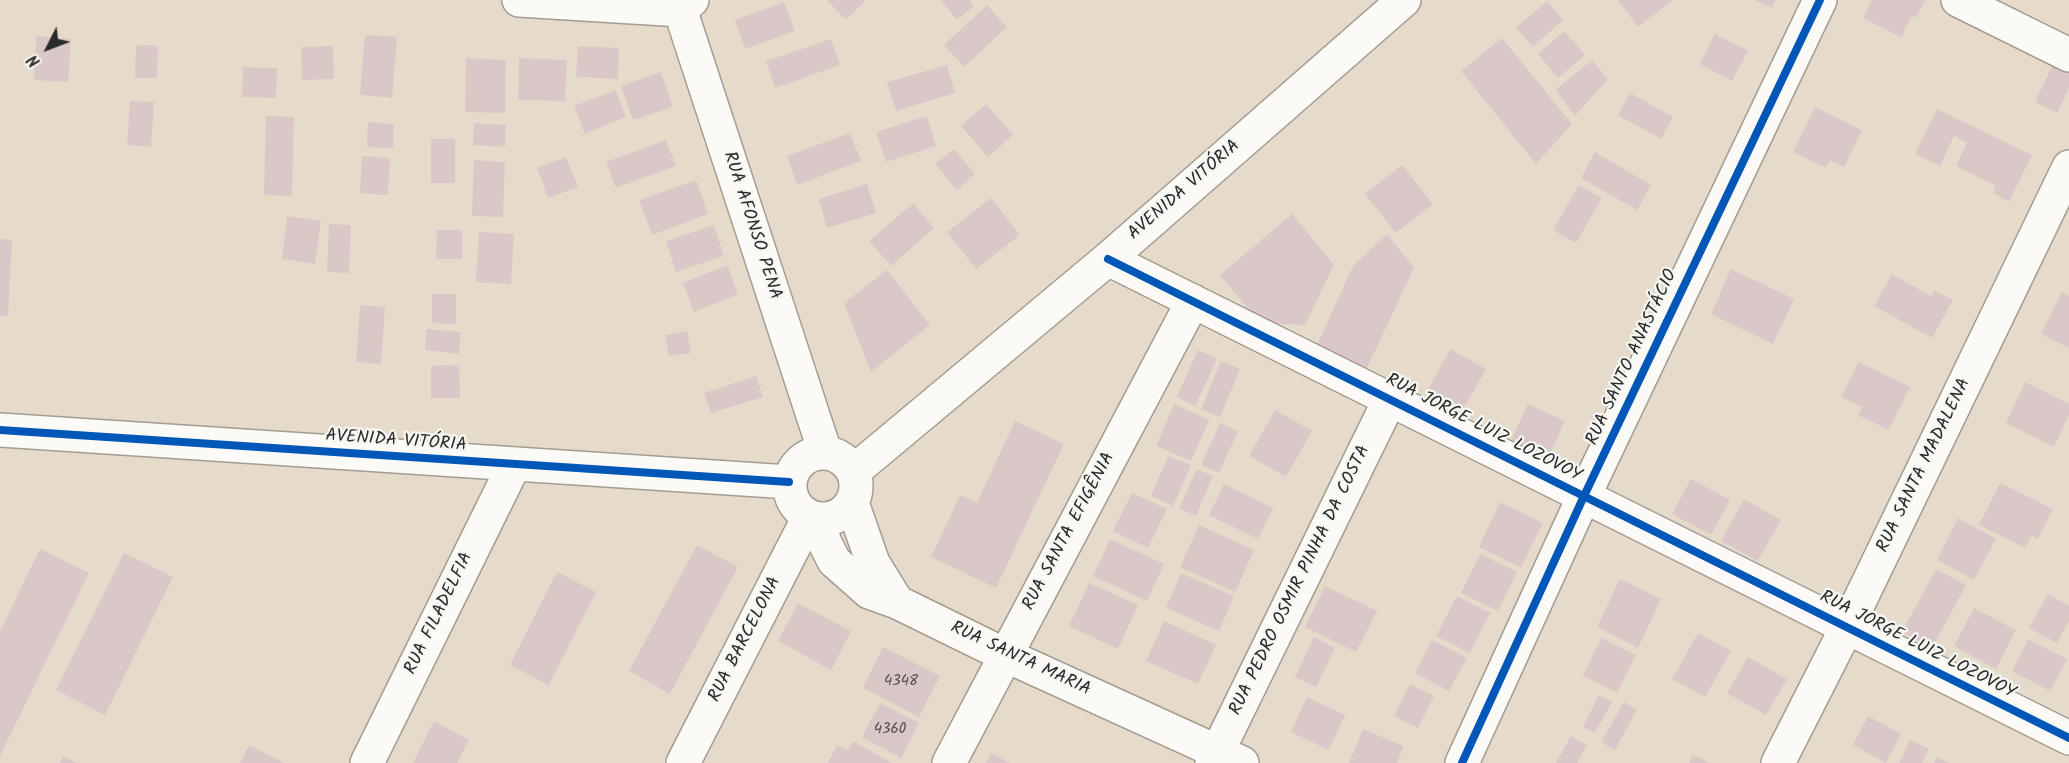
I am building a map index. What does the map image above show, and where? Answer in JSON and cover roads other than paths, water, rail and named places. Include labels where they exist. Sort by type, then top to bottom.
[{"type":"street","points":[[519,0],[683,3]]},
{"type":"street","name":"AVENIDA VITÓRIA","points":[[852,487],[1404,0]]},
{"type":"street","name":"RUA SANTO ANASTÁCIO","points":[[1462,763],[1584,496],[1820,0]]},
{"type":"street","points":[[1958,0],[2069,55]]},
{"type":"street","name":"RUA AFONSO PENA","points":[[683,3],[825,452]]},
{"type":"street","name":"RUA SANTA MADALENA","points":[[1778,763],[1847,627],[2069,167]]},
{"type":"street","name":"RUA JORGE LUIZ LOZOVOY","points":[[1108,259],[2069,738]]},
{"type":"street","name":"RUA SANTA EFIGÊNIA","points":[[949,763],[1193,301]]},
{"type":"street","name":"RUA PEDRO OSMIR PINHA DA COSTA","points":[[1224,759],[1390,399]]},
{"type":"street","name":"AVENIDA VITÓRIA","points":[[0,430],[789,483]]},
{"type":"street","points":[[852,487],[846,511],[838,516],[814,518],[796,506],[789,491],[792,472],[805,457],[825,452],[842,458],[852,487],[873,563],[897,602]]},
{"type":"street","name":"RUA FILADELFIA","points":[[367,763],[514,465]]},
{"type":"street","name":"RUA SANTA MARIA","points":[[814,518],[834,561],[869,592],[897,602],[1224,759]]},
{"type":"street","name":"RUA BARCELONA","points":[[683,763],[814,518]]}]
